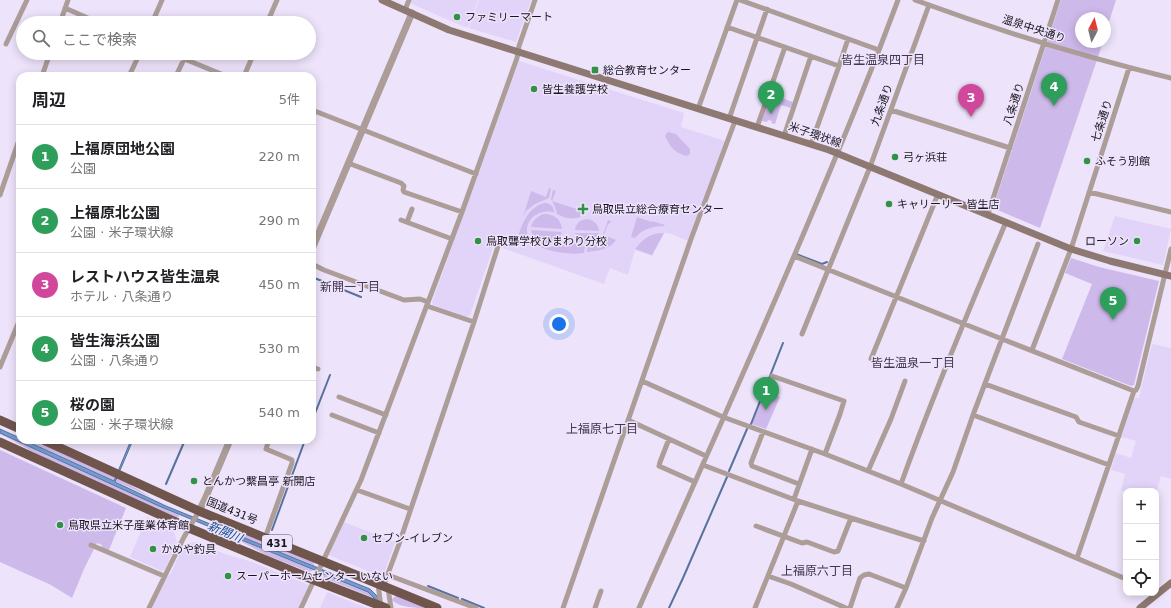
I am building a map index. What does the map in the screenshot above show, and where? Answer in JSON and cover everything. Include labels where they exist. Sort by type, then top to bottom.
[{"type":"highway","points":[[0,420],[16,427]]},
{"type":"highway","name":"431","points":[[0,442],[190,526],[382,607]]},
{"type":"highway","name":"国道431号","points":[[52,444],[198,512],[265,538],[382,588],[437,608]]},
{"type":"main road","name":"米子環状線","points":[[382,0],[448,30],[837,153],[1071,249],[1110,261],[1168,275]]},
{"type":"main road","points":[[1159,592],[1171,584]]},
{"type":"main road","points":[[1140,608],[1154,596]]},
{"type":"street","points":[[19,16],[27,0]]},
{"type":"street","points":[[62,16],[68,0]]},
{"type":"street","points":[[155,16],[162,0]]},
{"type":"street","points":[[270,16],[277,0]]},
{"type":"street","points":[[316,239],[362,130],[408,12],[408,0]]},
{"type":"street","points":[[301,608],[357,490],[386,415],[476,174],[517,58],[535,0]]},
{"type":"street","points":[[698,110],[738,0],[767,9],[879,50]]},
{"type":"street","points":[[640,608],[794,256],[879,50],[898,0]]},
{"type":"street","name":"温泉中央通り","points":[[915,0],[1098,60],[1171,78]]},
{"type":"street","name":"八条通り","points":[[988,214],[1058,0]]},
{"type":"street","name":"九条通り","points":[[802,334],[870,167],[929,5]]},
{"type":"street","points":[[65,8],[83,16]]},
{"type":"street","points":[[564,608],[732,120],[767,9]]},
{"type":"street","points":[[6,44],[16,23]]},
{"type":"street","points":[[727,27],[839,66]]},
{"type":"street","points":[[811,144],[848,39]]},
{"type":"street","points":[[757,127],[785,47]]},
{"type":"street","points":[[784,136],[811,56]]},
{"type":"street","points":[[43,72],[48,60]]},
{"type":"street","points":[[131,72],[137,60]]},
{"type":"street","points":[[178,72],[184,60]]},
{"type":"street","points":[[186,60],[216,72]]},
{"type":"street","points":[[246,72],[251,60]]},
{"type":"street","name":"七条通り","points":[[1032,350],[1071,249],[1129,68]]},
{"type":"street","points":[[891,110],[1010,148]]},
{"type":"street","points":[[316,112],[476,174]]},
{"type":"street","points":[[0,194],[2,182],[16,147]]},
{"type":"street","points":[[348,163],[401,183],[404,186],[403,191],[406,193],[462,212]]},
{"type":"street","points":[[1089,192],[1171,212]]},
{"type":"street","points":[[871,359],[938,194]]},
{"type":"street","points":[[407,222],[412,209]]},
{"type":"street","points":[[401,220],[452,239]]},
{"type":"street","points":[[901,484],[963,323],[1006,222]]},
{"type":"street","points":[[382,607],[382,588],[388,575],[474,322],[499,243]]},
{"type":"street","points":[[897,608],[932,518],[953,472],[973,414],[1038,244]]},
{"type":"street","points":[[1077,558],[1134,391],[1138,386],[1168,275],[1171,249]]},
{"type":"street","points":[[794,256],[1134,391]]},
{"type":"street","points":[[316,266],[404,300],[420,299],[427,304],[474,322]]},
{"type":"street","points":[[0,367],[16,329]]},
{"type":"street","points":[[772,376],[844,401],[825,454]]},
{"type":"street","points":[[642,381],[723,417],[812,449],[901,484],[1123,578]]},
{"type":"street","points":[[868,471],[891,419],[905,381]]},
{"type":"street","points":[[985,384],[1076,418],[1079,422],[1119,436]]},
{"type":"street","points":[[339,397],[386,415]]},
{"type":"street","points":[[973,414],[1109,465]]},
{"type":"street","points":[[332,416],[379,433]]},
{"type":"street","points":[[628,420],[706,456]]},
{"type":"street","points":[[763,432],[752,466],[799,484]]},
{"type":"street","points":[[669,439],[660,462],[660,466],[695,482]]},
{"type":"street","points":[[149,608],[164,576],[205,499],[228,444]]},
{"type":"street","points":[[265,538],[292,464],[292,460],[266,449],[268,444]]},
{"type":"street","points":[[755,608],[784,537],[796,500],[799,484],[812,449]]},
{"type":"street","points":[[703,464],[796,500],[924,541]]},
{"type":"street","points":[[357,490],[410,509]]},
{"type":"street","points":[[756,526],[802,543],[807,542],[837,552],[851,518]]},
{"type":"street","points":[[91,545],[164,576]]},
{"type":"street","points":[[850,608],[860,578],[864,575],[869,574],[906,588]]},
{"type":"street","points":[[388,575],[476,608]]},
{"type":"street","points":[[768,576],[791,584],[846,608]]},
{"type":"street","points":[[382,588],[391,608]]},
{"type":"street","points":[[595,608],[601,590]]},
{"type":"shaded area","name":"ファミリーマート","points":[[411,0],[478,0],[468,28],[412,4]]},
{"type":"shaded area","points":[[479,0],[531,0],[516,42],[469,28]]},
{"type":"shaded area","points":[[1061,0],[1116,0],[1111,15],[1111,12],[1075,12],[1075,48],[1101,48],[1040,228],[993,208]]},
{"type":"shaded area","name":"鳥取県立総合療育センター","points":[[519,61],[684,113],[681,127],[725,141],[688,241],[672,234],[664,233],[652,256],[635,250],[628,275],[610,268],[604,284],[494,245],[470,315],[467,317],[433,305],[432,302]]},
{"type":"shaded area","points":[[770,94],[793,102],[791,108],[781,105],[775,124],[768,120],[767,122],[762,121]]},
{"type":"shaded area","points":[[668,132],[676,134],[690,149],[690,154],[686,156],[673,149],[665,136]]},
{"type":"shaded area","points":[[549,188],[551,189],[549,198],[535,204],[526,211],[523,217],[531,191],[546,197]]},
{"type":"shaded area","points":[[553,190],[556,191],[552,201],[551,199]]},
{"type":"shaded area","points":[[552,201],[583,211],[580,217],[565,217],[557,214]]},
{"type":"shaded area","points":[[544,203],[552,206],[554,212],[545,212],[532,218],[527,229],[531,241],[542,247],[552,247],[567,243],[574,244],[585,247],[584,253],[576,254],[560,252],[544,248],[520,240],[518,236],[527,216],[534,208]]},
{"type":"shaded area","points":[[544,214],[551,215],[559,220],[562,229],[531,227],[533,222],[539,216]]},
{"type":"shaded area","name":"ローソン","points":[[1115,216],[1171,229],[1163,265],[1103,251]]},
{"type":"shaded area","points":[[637,217],[665,225],[652,227],[645,230],[635,238],[631,237]]},
{"type":"shaded area","points":[[587,219],[592,220],[598,226],[599,231],[575,230],[576,225],[579,222]]},
{"type":"shaded area","points":[[608,220],[611,221],[608,224],[604,235],[616,240],[611,246],[587,252],[587,247],[596,244],[602,237]]},
{"type":"shaded area","points":[[531,230],[562,232],[555,242],[546,245],[537,241]]},
{"type":"shaded area","points":[[575,233],[599,233],[593,241],[588,243],[579,240]]},
{"type":"shaded area","points":[[664,233],[652,255],[635,249],[647,237]]},
{"type":"shaded area","points":[[1071,258],[1099,267],[1159,281],[1134,385],[1131,386],[1062,359],[1092,284],[1065,273]]},
{"type":"shaded area","points":[[1152,344],[1171,348],[1171,479],[1161,476],[1157,488],[1123,488],[1123,491],[1121,490],[1125,474],[1111,470],[1116,453],[1131,458],[1136,441],[1121,437],[1134,399],[1139,398]]},
{"type":"shaded area","points":[[764,391],[780,397],[766,429],[751,424]]},
{"type":"shaded area","points":[[0,434],[16,440],[16,442],[14,441]]},
{"type":"shaded area","points":[[19,444],[24,444],[179,515],[178,519],[40,456]]},
{"type":"shaded area","points":[[34,444],[42,444],[126,482],[151,497]]},
{"type":"shaded area","name":"鳥取県立米子産業体育館","points":[[0,450],[126,508],[109,550],[102,548],[102,545],[97,543],[72,598],[51,585],[0,562]]},
{"type":"shaded area","name":"かめや釣具","points":[[147,517],[173,529],[177,542],[165,569],[162,571],[130,557]]},
{"type":"shaded area","points":[[214,521],[313,562],[315,566],[213,525]]},
{"type":"shaded area","points":[[344,522],[395,542],[383,577],[328,555]]},
{"type":"shaded area","points":[[211,528],[314,570],[309,572],[268,556],[242,542],[211,530]]},
{"type":"shaded area","name":"スーパーホームセンター いない","points":[[193,542],[252,562],[309,585],[298,608],[151,608],[164,580],[171,573],[183,546],[186,547],[189,543]]},
{"type":"shaded area","points":[[322,573],[368,592],[374,598],[324,578]]},
{"type":"shaded area","points":[[327,592],[367,608],[320,608]]},
{"type":"shaded area","points":[[396,596],[427,608],[399,605],[392,600]]},
{"type":"water","points":[[0,429],[16,436],[16,440],[0,433]]},
{"type":"water","name":"新開川","points":[[24,444],[33,444],[114,481],[129,444],[131,444],[115,482],[166,506],[370,589],[378,597],[379,608],[374,598],[368,592],[159,506]]},
{"type":"waterway","points":[[796,254],[822,264],[827,262]]},
{"type":"waterway","points":[[316,279],[361,297]]},
{"type":"waterway","points":[[751,424],[783,343]]},
{"type":"waterway","points":[[316,411],[330,375]]},
{"type":"waterway","points":[[729,471],[747,429]]},
{"type":"waterway","points":[[166,484],[183,444]]},
{"type":"waterway","points":[[272,530],[304,444]]},
{"type":"waterway","points":[[669,608],[727,477]]},
{"type":"waterway","points":[[428,586],[458,598]]},
{"type":"waterway","points":[[462,599],[484,608]]},
{"type":"place","name":"ファミリーマート","points":[[457,17]]},
{"type":"place","name":"総合教育センター","points":[[595,70]]},
{"type":"place","name":"皆生養護学校","points":[[534,89]]},
{"type":"place","name":"皆生海浜公園","points":[[1054,106]]},
{"type":"place","name":"上福原北公園","points":[[771,114]]},
{"type":"place","name":"レストハウス皆生温泉","points":[[971,117]]},
{"type":"place","name":"弓ヶ浜荘","points":[[895,157]]},
{"type":"place","name":"ふそう別館","points":[[1087,161]]},
{"type":"place","name":"キャリーリー 皆生店","points":[[889,204]]},
{"type":"place","name":"鳥取県立総合療育センター","points":[[583,209]]},
{"type":"place","name":"鳥取聾学校ひまわり分校","points":[[478,241]]},
{"type":"place","name":"ローソン","points":[[1137,241]]},
{"type":"place","name":"桜の園","points":[[1113,320]]},
{"type":"place","name":"上福原団地公園","points":[[766,410]]},
{"type":"place","name":"とんかつ繫昌亭 新開店","points":[[194,481]]},
{"type":"place","name":"鳥取県立米子産業体育館","points":[[60,525]]},
{"type":"place","name":"セブン-イレブン","points":[[364,538]]},
{"type":"place","name":"かめや釣具","points":[[153,549]]},
{"type":"place","name":"スーパーホームセンター いない","points":[[228,576]]},
{"type":"district","name":"皆生温泉四丁目","points":[[883,60]]},
{"type":"district","name":"新開一丁目","points":[[350,287]]},
{"type":"district","name":"皆生温泉一丁目","points":[[913,363]]},
{"type":"district","name":"上福原七丁目","points":[[602,429]]},
{"type":"district","name":"上福原六丁目","points":[[817,571]]}]
